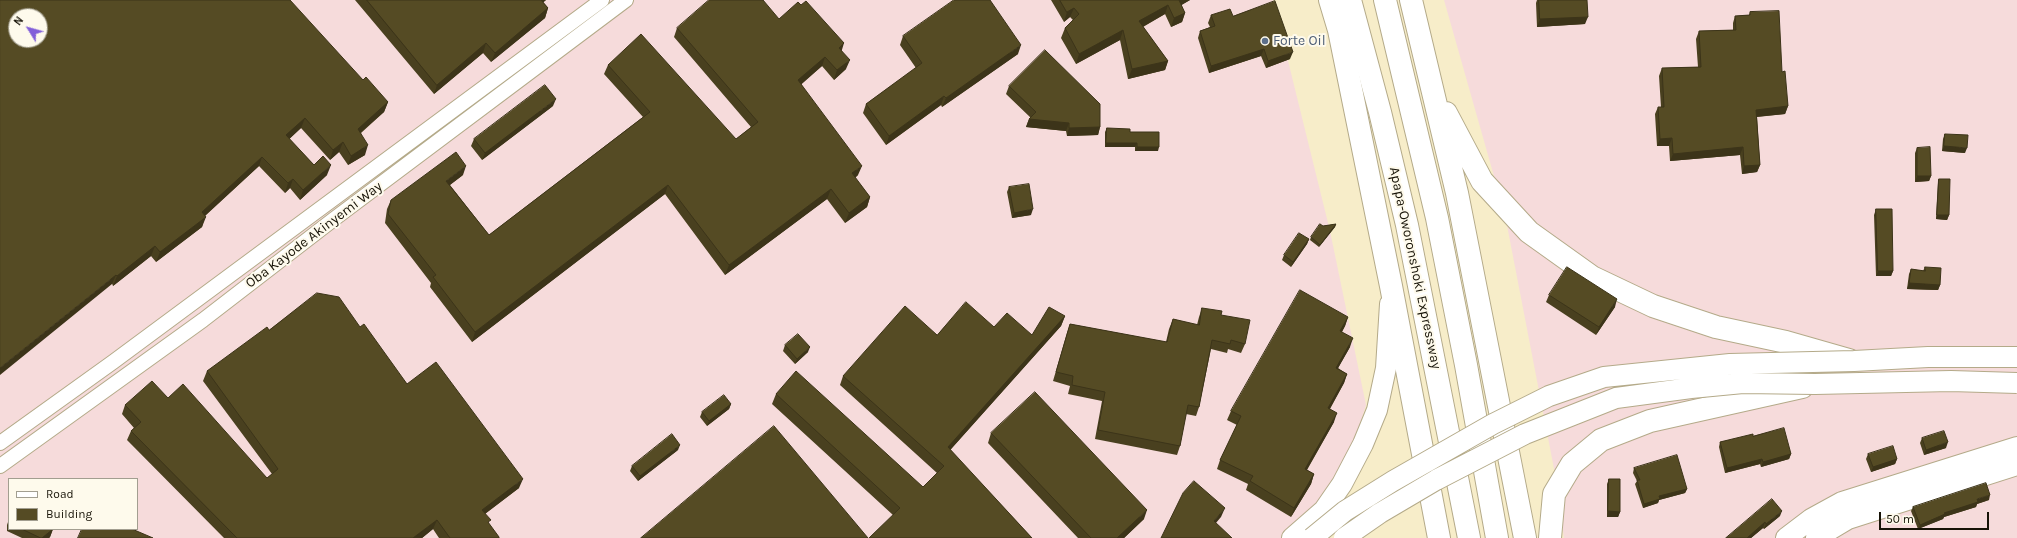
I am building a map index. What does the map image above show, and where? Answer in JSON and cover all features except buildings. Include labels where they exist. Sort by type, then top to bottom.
[{"type":"main road","name":"Apapa-Oworonshoki Expressway","points":[[1330,0],[1339,30],[1391,286],[1439,538]]},
{"type":"main road","name":"Apapa-Oworonshoki Expressway","points":[[1350,0],[1380,112],[1407,225],[1470,538]]},
{"type":"main road","points":[[1385,0],[1437,218],[1466,365],[1497,538]]},
{"type":"main road","points":[[1411,0],[1457,193],[1476,282],[1525,538]]},
{"type":"main road","points":[[1431,86],[1482,181],[1529,232],[1592,277],[1653,306],[1716,327],[1786,342],[1854,361]]},
{"type":"main road","points":[[1292,538],[1324,510],[1342,484],[1363,444],[1377,410],[1386,368],[1391,286]]},
{"type":"main road","points":[[1312,538],[1345,511],[1394,480],[1493,424],[1549,396],[1604,377],[1730,364],[1854,361],[1928,357],[2017,357]]},
{"type":"main road","points":[[1344,538],[1380,513],[1436,480],[1525,434],[1616,398],[1691,388],[1744,383],[1815,384],[1951,381],[2017,383]]},
{"type":"main road","points":[[1550,538],[1554,494],[1572,464],[1601,440],[1650,421],[1815,384]]},
{"type":"main road","points":[[1786,538],[1811,519],[1842,502],[2017,446]]},
{"type":"main road","points":[[1816,538],[1848,519],[2017,465]]},
{"type":"street","name":"Oba Kayode Akinyemi Way","points":[[0,443],[113,362],[602,0]]},
{"type":"street","name":"Oba Kayode Akinyemi Way","points":[[0,466],[203,320],[359,200],[626,0]]},
{"type":"shaded area","points":[[0,0],[1273,0],[1330,231],[1366,405],[1345,472],[1297,538],[0,538]]},
{"type":"shaded area","points":[[1444,0],[2017,0],[2017,538],[1564,538],[1556,479],[1505,215]]},
{"type":"place","name":"Forte Oil","points":[[1265,41]]}]
